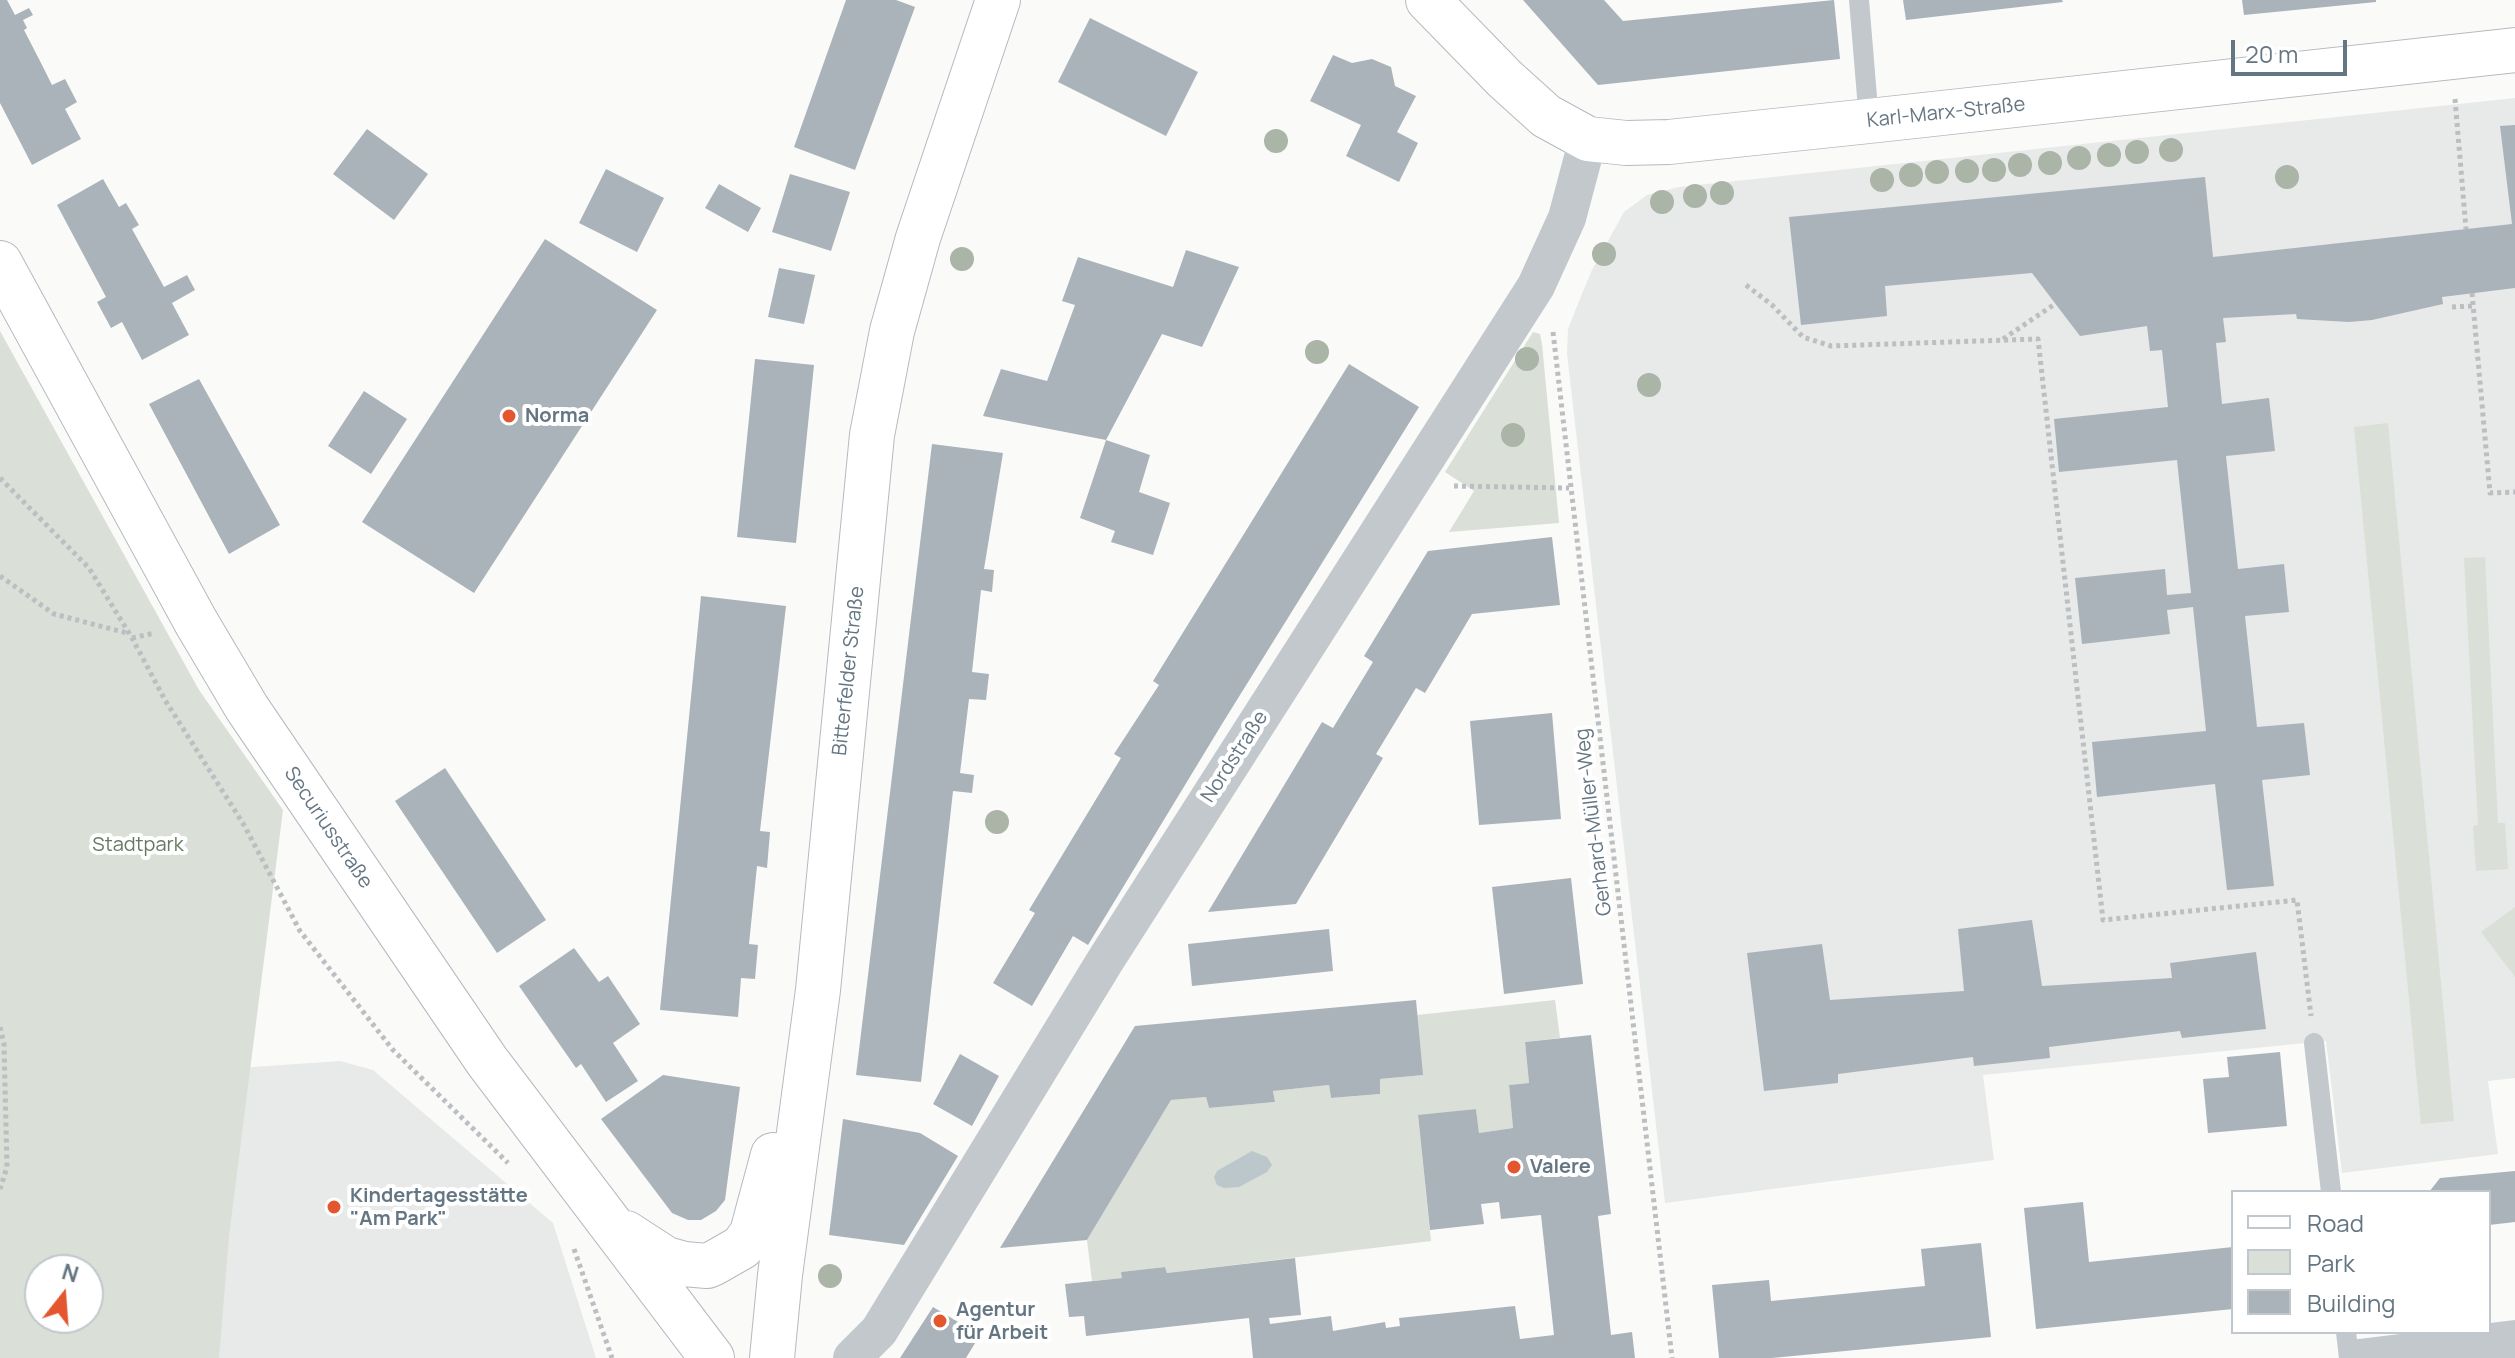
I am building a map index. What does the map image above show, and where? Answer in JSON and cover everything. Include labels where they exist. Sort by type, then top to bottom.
[{"type":"street","name":"Bitterfelder Straße","points":[[772,1358],[818,990],[872,435],[892,331],[918,238],[998,0]]},
{"type":"street","name":"Karl-Marx-Straße","points":[[1428,0],[1546,116],[1588,139],[1626,143],[1669,142],[2515,50]]},
{"type":"street","name":"Nordstraße","points":[[852,1358],[879,1331],[1105,961],[1536,286],[1567,218],[1588,139]]},
{"type":"street","name":"Securiusstraße","points":[[0,263],[196,622],[247,708],[487,1061],[712,1358]]},
{"type":"street","points":[[598,1211],[636,1241],[666,1259],[684,1264],[707,1266],[742,1247],[752,1233],[818,990]]},
{"type":"street","points":[[2359,1358],[2515,1339]]},
{"type":"lane","points":[[1859,0],[1869,121]]},
{"type":"lane","points":[[2314,1043],[2331,1190]]},
{"type":"lane","points":[[2346,1334],[2349,1358]]},
{"type":"path","points":[[2450,59],[2466,229]]},
{"type":"path","points":[[1746,285],[1772,305],[1803,337],[1831,346],[2038,339],[2103,920],[2297,900],[2314,1043]]},
{"type":"path","name":"Gerhard-Müller-Weg","points":[[1536,286],[1553,333],[1672,1358]]},
{"type":"path","points":[[2472,293],[2490,493],[2515,492]]},
{"type":"path","points":[[2001,340],[2055,304]]},
{"type":"path","points":[[2452,307],[2473,306]]},
{"type":"path","points":[[0,478],[89,568],[165,700],[244,825],[300,931],[393,1050],[512,1166]]},
{"type":"path","points":[[1447,486],[1569,488]]},
{"type":"path","points":[[0,576],[54,614],[128,633]]},
{"type":"path","points":[[0,1027],[4,1044],[7,1167],[0,1189]]},
{"type":"path","points":[[573,1246],[612,1358]]},
{"type":"shaded area","points":[[2515,98],[2515,1078],[2488,1081],[2498,1154],[2342,1173],[2326,1041],[1983,1075],[1994,1160],[1665,1203],[1567,354],[1568,329],[1579,301],[1624,212],[1647,195],[1679,187]]},
{"type":"shaded area","name":"Kindertagesstätte \"Am Park\"","points":[[340,1061],[373,1070],[553,1223],[596,1358],[95,1358],[101,1334],[104,1334],[104,1322],[166,1073]]},
{"type":"shaded area","points":[[1252,1151],[1267,1157],[1272,1165],[1267,1172],[1239,1187],[1217,1185],[1214,1177],[1217,1171]]},
{"type":"green space","name":"Stadtpark","points":[[0,331],[199,690],[283,810],[229,1236],[219,1358],[0,1358]]},
{"type":"green space","points":[[1533,332],[1540,334],[1542,344],[1559,523],[1449,532],[1474,491],[1445,472]]},
{"type":"green space","points":[[2388,423],[2454,1121],[2421,1124],[2354,427]]},
{"type":"green space","points":[[2485,557],[2498,823],[2505,823],[2508,869],[2476,871],[2473,826],[2478,825],[2464,558]]},
{"type":"green space","points":[[2515,907],[2515,977],[2481,932]]},
{"type":"green space","points":[[1555,1000],[1560,1038],[1525,1042],[1529,1083],[1509,1085],[1513,1128],[1479,1133],[1476,1109],[1418,1116],[1431,1241],[1167,1273],[1165,1267],[1122,1272],[1122,1278],[1092,1281],[1087,1240],[1171,1100],[1206,1097],[1209,1108],[1275,1102],[1273,1091],[1329,1085],[1331,1098],[1380,1094],[1380,1079],[1422,1075],[1417,1015]]},
{"type":"building","points":[[0,0],[7,0],[15,15],[29,8],[33,15],[23,20],[27,28],[24,30],[52,85],[65,79],[77,102],[65,109],[81,139],[32,165],[0,103]]},
{"type":"building","points":[[846,0],[896,0],[915,7],[855,170],[794,147]]},
{"type":"building","points":[[1523,0],[1604,0],[1623,21],[1834,0],[1840,59],[1598,85]]},
{"type":"building","points":[[1903,0],[2062,0],[2063,2],[1906,20]]},
{"type":"building","points":[[2242,0],[2376,0],[2376,2],[2244,15]]},
{"type":"building","points":[[1090,18],[1198,72],[1166,136],[1058,82]]},
{"type":"building","points":[[1333,55],[1352,63],[1372,59],[1391,67],[1395,86],[1416,96],[1397,132],[1418,143],[1399,182],[1346,156],[1361,125],[1310,101]]},
{"type":"building","points":[[2515,125],[2515,288],[2442,297],[2443,304],[2372,320],[2297,319],[2296,314],[2223,318],[2226,342],[2216,343],[2222,404],[2269,398],[2275,451],[2226,456],[2238,569],[2284,564],[2289,612],[2245,616],[2257,727],[2304,723],[2310,775],[2262,780],[2274,886],[2227,890],[2215,784],[2097,797],[2092,742],[2206,731],[2193,607],[2167,610],[2170,634],[2082,644],[2075,578],[2165,569],[2167,595],[2191,593],[2177,460],[2059,472],[2054,419],[2168,407],[2162,350],[2150,351],[2147,326],[2080,336],[2032,273],[1885,286],[1887,316],[1801,325],[1789,217],[2205,177],[2213,257],[2512,224],[2500,126]]},
{"type":"building","points":[[367,129],[428,174],[394,220],[333,174]]},
{"type":"building","points":[[606,169],[664,198],[637,252],[579,223]]},
{"type":"building","points":[[790,174],[850,192],[831,251],[772,232]]},
{"type":"building","points":[[103,179],[119,207],[126,203],[139,225],[132,229],[164,287],[187,275],[195,290],[172,303],[189,335],[142,360],[122,322],[111,328],[97,302],[106,297],[57,205]]},
{"type":"building","points":[[719,184],[761,208],[748,232],[705,208]]},
{"type":"building","name":"Norma","points":[[545,239],[657,310],[474,593],[362,522]]},
{"type":"building","points":[[1186,250],[1239,267],[1202,347],[1162,334],[1106,440],[983,416],[1001,369],[1047,381],[1075,305],[1062,301],[1078,257],[1173,287]]},
{"type":"building","points":[[779,268],[815,275],[804,324],[768,317]]},
{"type":"building","points":[[755,359],[814,365],[796,543],[737,537]]},
{"type":"building","points":[[1349,364],[1419,407],[1088,945],[1073,936],[1032,1006],[993,983],[1035,913],[1029,910],[1121,758],[1114,754],[1159,685],[1153,681]]},
{"type":"building","points":[[199,379],[280,525],[229,554],[149,404]]},
{"type":"building","points":[[364,391],[407,419],[371,474],[328,446]]},
{"type":"building","points":[[1106,440],[1150,455],[1139,492],[1170,503],[1153,555],[1111,542],[1115,531],[1080,518]]},
{"type":"building","points":[[932,444],[1003,453],[984,569],[994,570],[992,592],[981,590],[972,672],[989,674],[986,700],[969,699],[960,773],[974,775],[972,793],[953,791],[921,1082],[856,1075]]},
{"type":"building","points":[[1552,537],[1560,605],[1472,614],[1425,693],[1416,688],[1376,754],[1383,758],[1296,904],[1208,912],[1322,722],[1333,728],[1373,662],[1364,656],[1428,551]]},
{"type":"building","points":[[701,596],[786,606],[760,831],[770,832],[767,868],[757,866],[749,944],[758,945],[755,979],[741,978],[738,1017],[660,1010]]},
{"type":"building","points":[[1552,713],[1561,819],[1479,825],[1470,721]]},
{"type":"building","points":[[445,768],[546,920],[497,953],[395,801]]},
{"type":"building","points":[[1571,878],[1583,984],[1504,994],[1492,887]]},
{"type":"building","points":[[2032,920],[2042,986],[2172,978],[2170,963],[2256,952],[2266,1029],[2182,1038],[2180,1031],[2049,1047],[2050,1058],[1974,1066],[1973,1057],[1838,1074],[1838,1083],[1764,1091],[1747,953],[1822,944],[1830,1000],[1964,991],[1958,929]]},
{"type":"building","points":[[1329,929],[1333,971],[1192,986],[1188,944]]},
{"type":"building","points":[[574,948],[599,982],[608,976],[640,1024],[613,1043],[638,1081],[606,1102],[581,1064],[576,1068],[519,986]]},
{"type":"building","points":[[1416,1000],[1423,1075],[1380,1079],[1380,1094],[1331,1098],[1329,1085],[1273,1091],[1275,1102],[1209,1108],[1206,1097],[1171,1100],[1087,1240],[1000,1248],[1135,1026]]},
{"type":"building","name":"Valere","points":[[1591,1035],[1611,1214],[1598,1216],[1611,1335],[1632,1332],[1635,1358],[1253,1358],[1249,1318],[1086,1336],[1084,1316],[1069,1317],[1065,1284],[1122,1278],[1121,1272],[1165,1267],[1167,1273],[1295,1258],[1301,1315],[1269,1318],[1270,1324],[1331,1316],[1333,1331],[1385,1322],[1386,1328],[1400,1326],[1399,1318],[1515,1306],[1520,1339],[1554,1335],[1541,1215],[1501,1219],[1499,1202],[1481,1204],[1484,1224],[1430,1230],[1418,1115],[1476,1109],[1479,1133],[1513,1128],[1509,1085],[1529,1083],[1525,1042]]},
{"type":"building","points":[[2280,1052],[2287,1126],[2208,1133],[2203,1079],[2229,1077],[2227,1057]]},
{"type":"building","points":[[960,1054],[999,1076],[972,1126],[933,1104]]},
{"type":"building","points":[[663,1075],[740,1087],[725,1200],[716,1211],[701,1220],[688,1220],[672,1213],[601,1119]]},
{"type":"building","points":[[843,1119],[920,1133],[958,1156],[904,1245],[829,1235]]},
{"type":"building","points":[[2515,1171],[2515,1222],[2491,1225],[2491,1190],[2431,1190],[2440,1178]]},
{"type":"building","points":[[2083,1202],[2089,1262],[2231,1247],[2231,1309],[2036,1329],[2024,1208]]},
{"type":"building","points":[[1981,1243],[1991,1337],[1772,1358],[1719,1358],[1712,1285],[1769,1280],[1771,1301],[1925,1286],[1921,1249]]},
{"type":"building","name":"Agentur für Arbeit","points":[[933,1307],[980,1335],[966,1358],[900,1358]]},
{"type":"place","name":"Norma","points":[[509,416]]},
{"type":"place","name":"Valere","points":[[1514,1167]]},
{"type":"place","name":"Kindertagesstätte \"Am Park\"","points":[[334,1207]]},
{"type":"place","name":"Agentur für Arbeit","points":[[940,1321]]}]
